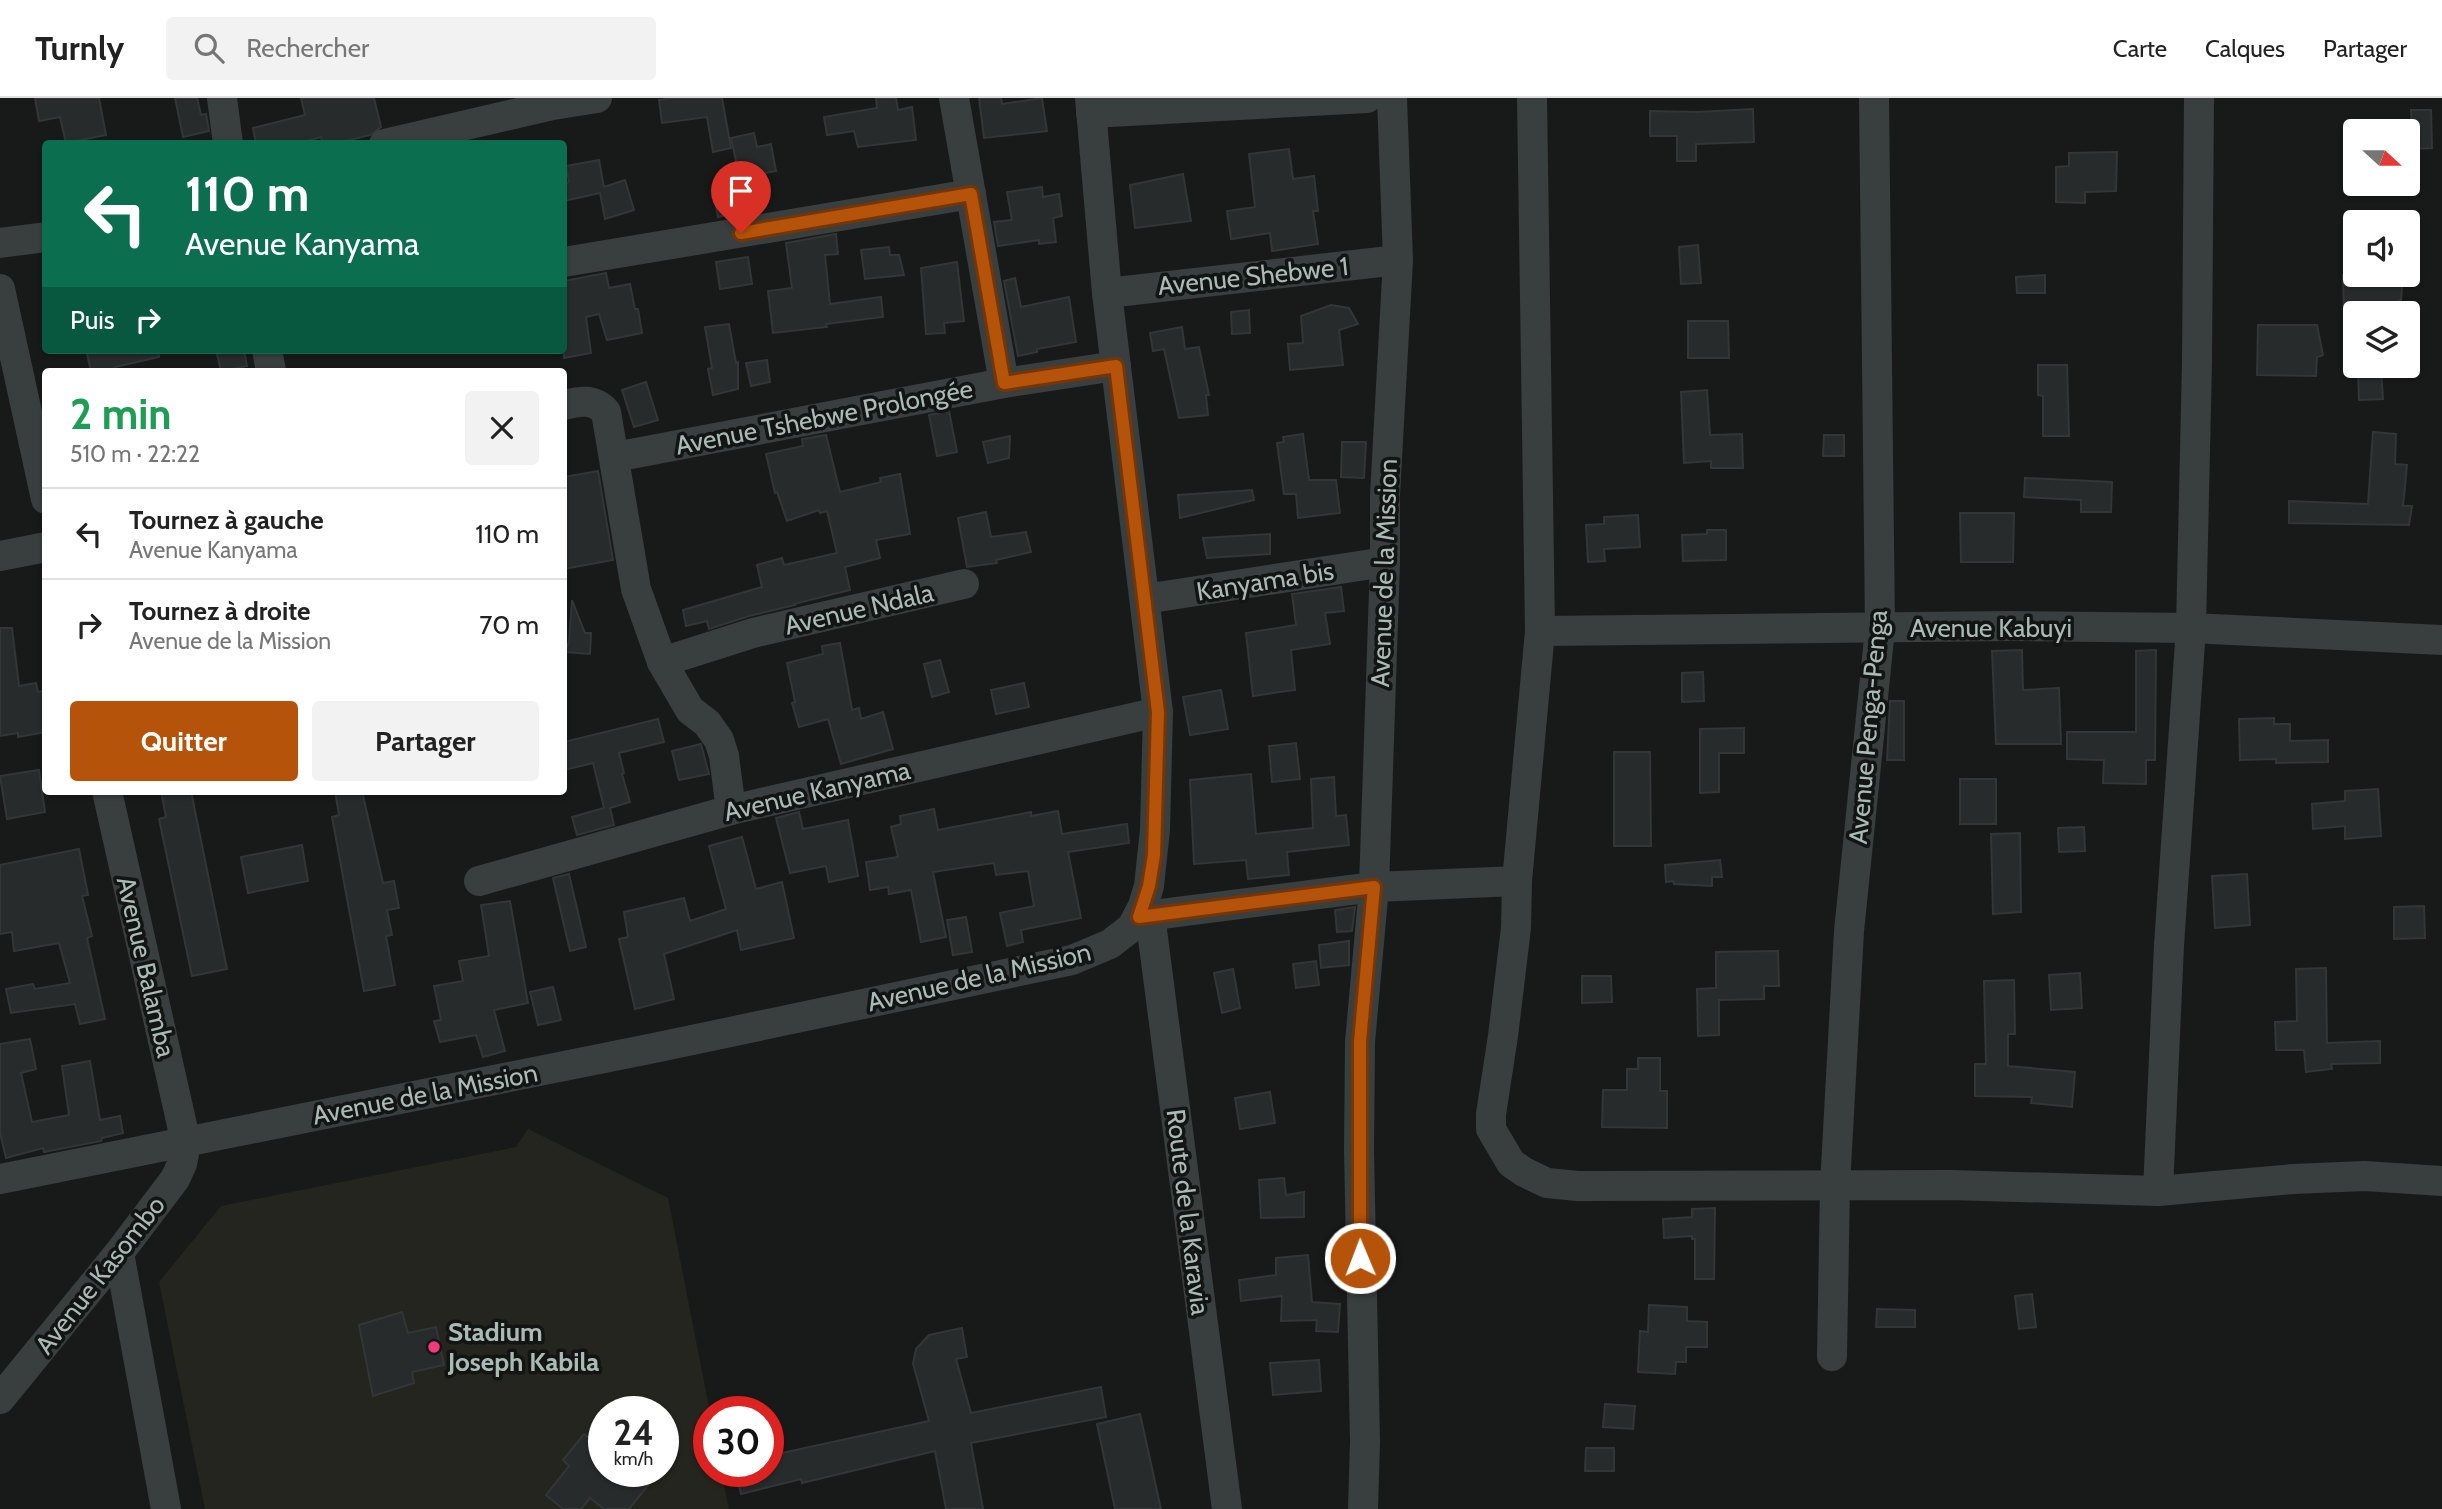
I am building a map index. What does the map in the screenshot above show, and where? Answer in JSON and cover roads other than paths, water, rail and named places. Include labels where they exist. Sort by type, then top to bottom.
[{"type":"street","points":[[222,98],[227,140]]},
{"type":"street","points":[[401,140],[553,105],[597,98]]},
{"type":"street","points":[[954,98],[1004,383]]},
{"type":"street","points":[[1091,106],[1367,98]]},
{"type":"street","name":"Avenue de la Mission","points":[[1363,1509],[1365,1442],[1360,1231],[1360,1042],[1374,887],[1385,495],[1398,260],[1392,98]]},
{"type":"street","points":[[1532,98],[1540,631],[1517,881],[1516,928],[1491,1114],[1491,1129],[1511,1163],[1535,1178],[1559,1185],[1951,1185],[2158,1191],[2365,1175],[2442,1181]]},
{"type":"street","name":"Avenue Penga-Penga","points":[[1832,1356],[1835,1186],[1849,931],[1880,629],[1874,98]]},
{"type":"street","points":[[2158,1191],[2169,945],[2191,628],[2197,375],[2199,98]]},
{"type":"street","name":"Avenue de la Mission","points":[[0,1179],[641,1051],[1072,960],[1110,944],[1132,928],[1144,916],[1154,855],[1158,712],[1107,293],[1091,106]]},
{"type":"street","points":[[567,261],[971,194]]},
{"type":"street","points":[[0,243],[42,238]]},
{"type":"street","name":"Avenue Shebwe 1","points":[[1107,293],[1398,260]]},
{"type":"street","points":[[0,289],[42,481]]},
{"type":"street","name":"Avenue Tshebwe Prolongée","points":[[615,457],[1004,383],[1116,366]]},
{"type":"street","points":[[567,404],[581,401],[601,406],[608,421],[636,589],[662,662],[690,709],[707,723],[719,740],[724,756],[731,810]]},
{"type":"street","points":[[0,556],[42,548]]},
{"type":"street","name":"Kanyama bis","points":[[1145,599],[1385,562]]},
{"type":"street","name":"Avenue Ndala","points":[[662,662],[753,633],[964,584]]},
{"type":"street","name":"Avenue Kabuyi","points":[[1540,631],[2010,626],[2191,628],[2442,640]]},
{"type":"street","name":"Avenue Kanyama","points":[[479,881],[731,810],[1158,712]]},
{"type":"street","name":"Avenue Balamba","points":[[108,795],[186,1143]]},
{"type":"street","points":[[1144,916],[1374,887],[1517,881]]},
{"type":"street","name":"Route de la Karavia","points":[[1144,916],[1227,1509]]},
{"type":"street","name":"Avenue Kasombo","points":[[0,1399],[119,1254],[175,1179],[182,1164],[186,1143]]},
{"type":"street","points":[[119,1254],[166,1509]]},
{"type":"place","name":"Stadium Joseph Kabila","points":[[434,1347]]}]
